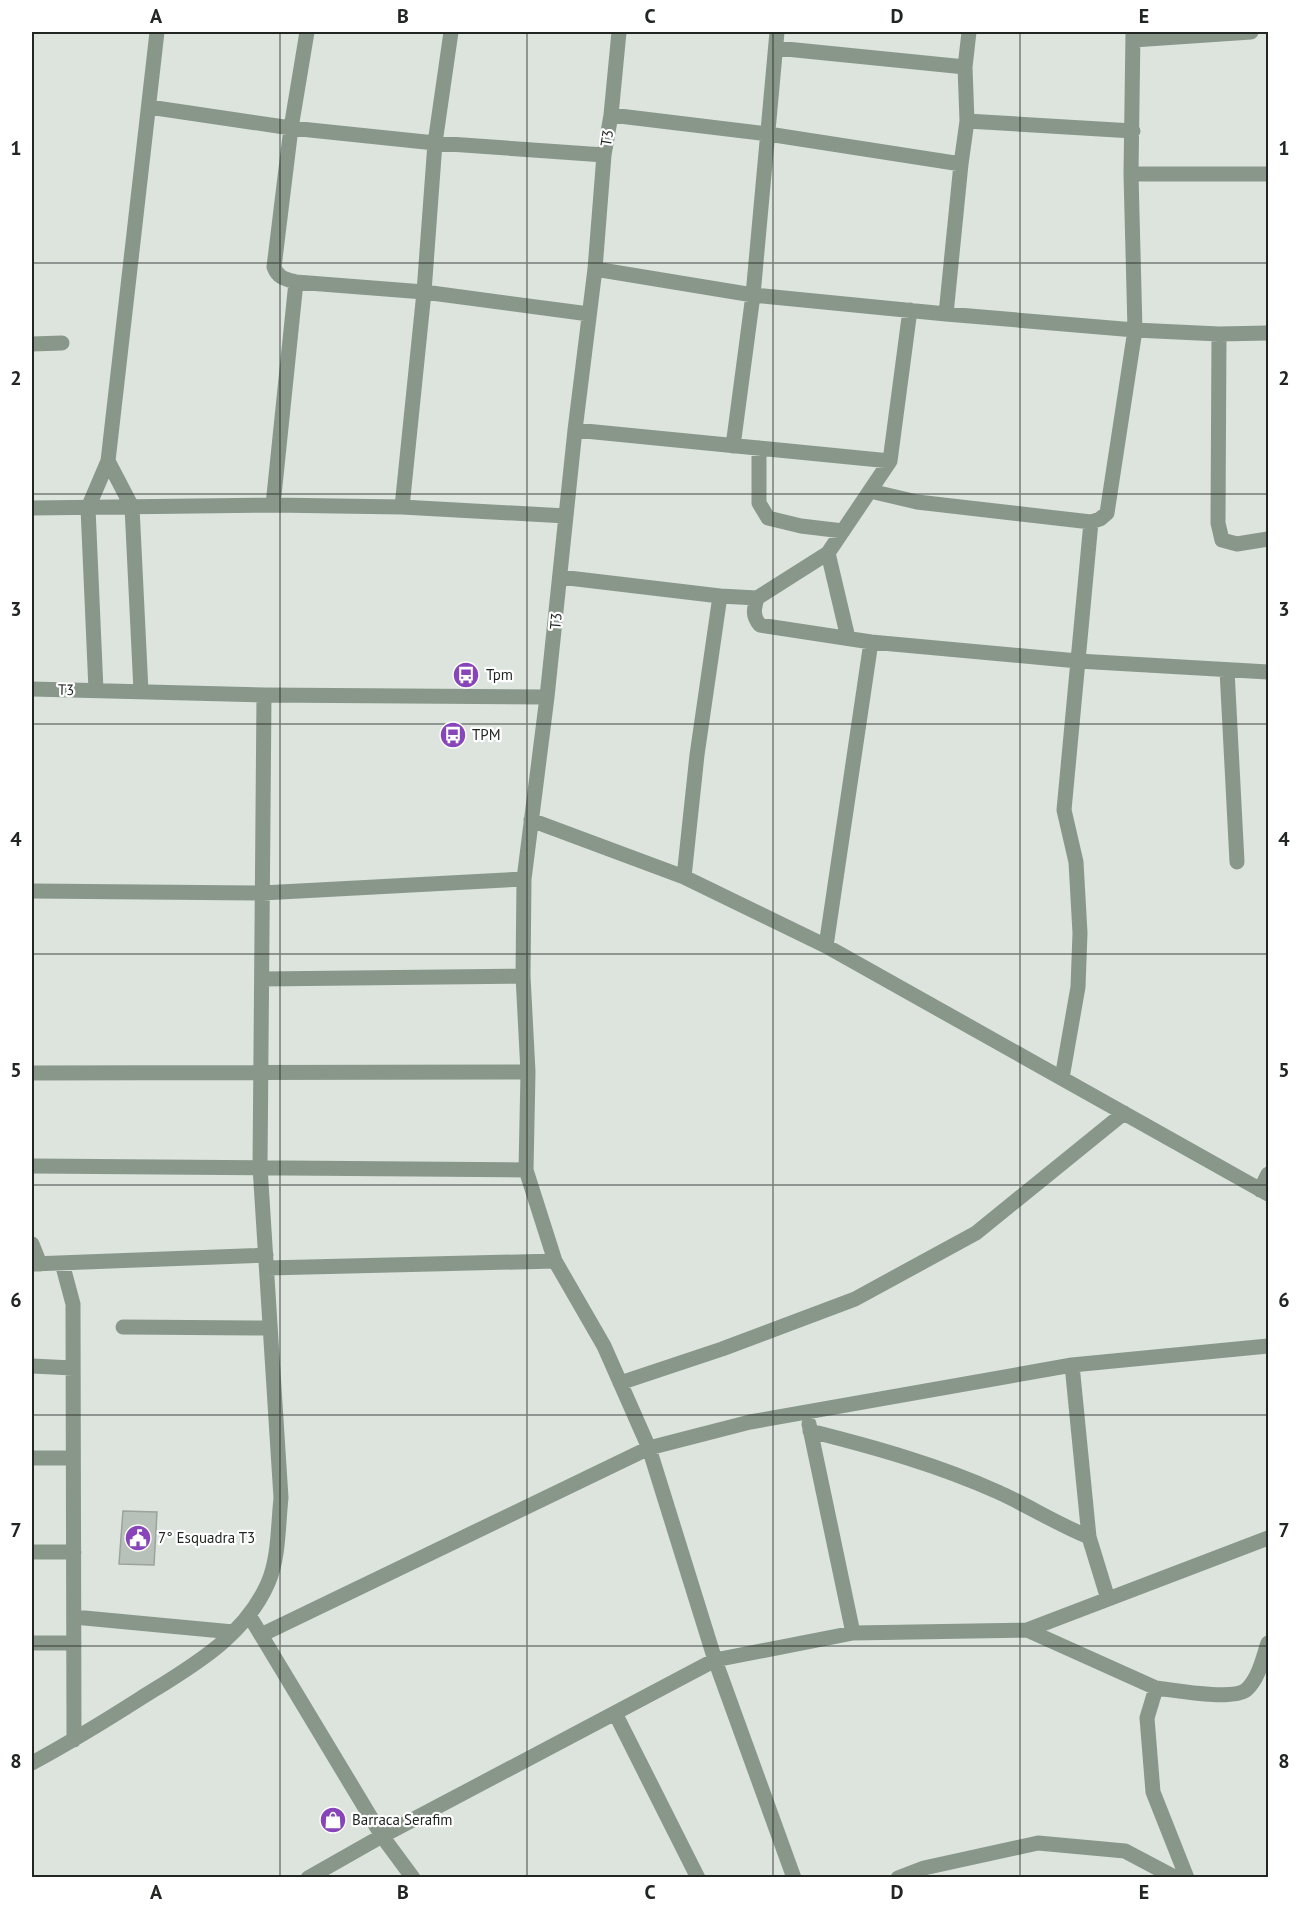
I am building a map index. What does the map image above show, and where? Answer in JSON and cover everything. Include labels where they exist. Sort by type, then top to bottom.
[{"type":"street","points":[[96,690],[88,508],[108,461],[157,32]]},
{"type":"street","points":[[307,32],[291,129],[274,267],[276,274],[282,279],[296,282],[424,292],[589,314]]},
{"type":"street","points":[[402,507],[424,292],[435,143],[451,32]]},
{"type":"street","name":"T3","points":[[32,689],[264,695],[548,697],[575,430],[595,269],[604,155],[611,115],[619,32]]},
{"type":"street","points":[[733,446],[753,295],[777,32]]},
{"type":"street","points":[[946,314],[967,121],[965,67],[969,32]]},
{"type":"street","points":[[870,491],[916,502],[1091,522],[1107,513],[1135,330],[1131,174],[1133,36],[1251,32]]},
{"type":"street","points":[[776,48],[965,67]]},
{"type":"street","points":[[149,107],[291,129],[435,143],[604,155]]},
{"type":"street","points":[[611,115],[768,134],[961,164]]},
{"type":"street","points":[[967,121],[1133,131]]},
{"type":"street","points":[[1131,174],[1269,174]]},
{"type":"street","points":[[595,269],[753,295],[946,314],[1135,330],[1219,334],[1269,333]]},
{"type":"street","points":[[273,505],[296,282]]},
{"type":"street","points":[[560,577],[720,596],[757,598],[828,553],[890,461],[910,310]]},
{"type":"street","points":[[1219,334],[1218,523],[1222,540],[1238,544],[1269,539]]},
{"type":"street","points":[[32,344],[62,343]]},
{"type":"street","points":[[575,430],[890,461]]},
{"type":"street","points":[[759,448],[759,502],[768,518],[801,526],[843,531]]},
{"type":"street","points":[[108,461],[132,507],[141,691]]},
{"type":"street","points":[[32,508],[273,505],[402,507],[566,516]]},
{"type":"street","points":[[1062,1078],[1078,987],[1080,933],[1076,862],[1064,810],[1091,522]]},
{"type":"street","points":[[828,553],[848,639]]},
{"type":"street","points":[[684,877],[720,596]]},
{"type":"street","points":[[757,598],[754,613],[755,620],[760,625],[848,639],[1078,661],[1269,672]]},
{"type":"street","points":[[826,946],[871,642]]},
{"type":"street","points":[[1227,670],[1237,862]]},
{"type":"street","points":[[32,1763],[74,1740],[219,1646],[249,1615],[268,1583],[276,1547],[281,1498],[260,1167],[264,695]]},
{"type":"street","points":[[548,697],[524,879],[523,976],[528,1072],[526,1170],[555,1262],[604,1346],[649,1448],[715,1660],[794,1878]]},
{"type":"street","points":[[531,820],[684,877],[826,946],[1264,1192],[1269,1174]]},
{"type":"street","points":[[32,891],[262,893],[524,879]]},
{"type":"street","points":[[262,980],[523,976]]},
{"type":"street","points":[[32,1072],[528,1072]]},
{"type":"street","points":[[620,1383],[722,1350],[855,1299],[976,1233],[1124,1113]]},
{"type":"street","points":[[32,1166],[526,1170]]},
{"type":"street","points":[[32,1244],[36,1264],[266,1261],[555,1262]]},
{"type":"street","points":[[62,1263],[73,1304],[74,1740]]},
{"type":"street","points":[[123,1327],[270,1328]]},
{"type":"street","points":[[261,1635],[649,1448],[750,1422],[1072,1365],[1269,1346]]},
{"type":"street","points":[[1072,1365],[1089,1537],[1108,1599]]},
{"type":"street","points":[[32,1366],[73,1368]]},
{"type":"street","points":[[806,1412],[853,1633]]},
{"type":"street","points":[[810,1431],[924,1463],[999,1492],[1062,1527],[1089,1537]]},
{"type":"street","points":[[32,1458],[73,1458]]},
{"type":"street","points":[[308,1878],[382,1836],[715,1660],[853,1633],[1027,1630],[1269,1538]]},
{"type":"street","points":[[32,1552],[74,1552]]},
{"type":"street","points":[[249,1615],[382,1836],[413,1878]]},
{"type":"street","points":[[74,1617],[233,1632]]},
{"type":"street","points":[[1027,1630],[1156,1688],[1222,1695],[1244,1691],[1254,1679],[1269,1643]]},
{"type":"street","points":[[32,1643],[74,1643]]},
{"type":"street","points":[[1156,1688],[1147,1718],[1153,1792],[1187,1878]]},
{"type":"street","points":[[615,1713],[698,1878]]},
{"type":"street","points":[[898,1878],[928,1873],[1038,1844],[1125,1851],[1176,1878]]},
{"type":"building","name":"7° Esquadra T3","points":[[123,1511],[157,1512],[154,1565],[119,1564]]},
{"type":"place","name":"Tpm","points":[[466,675]]},
{"type":"place","name":"TPM","points":[[453,735]]},
{"type":"place","name":"7° Esquadra T3","points":[[138,1538]]},
{"type":"place","name":"Barraca Serafim","points":[[333,1820]]}]
